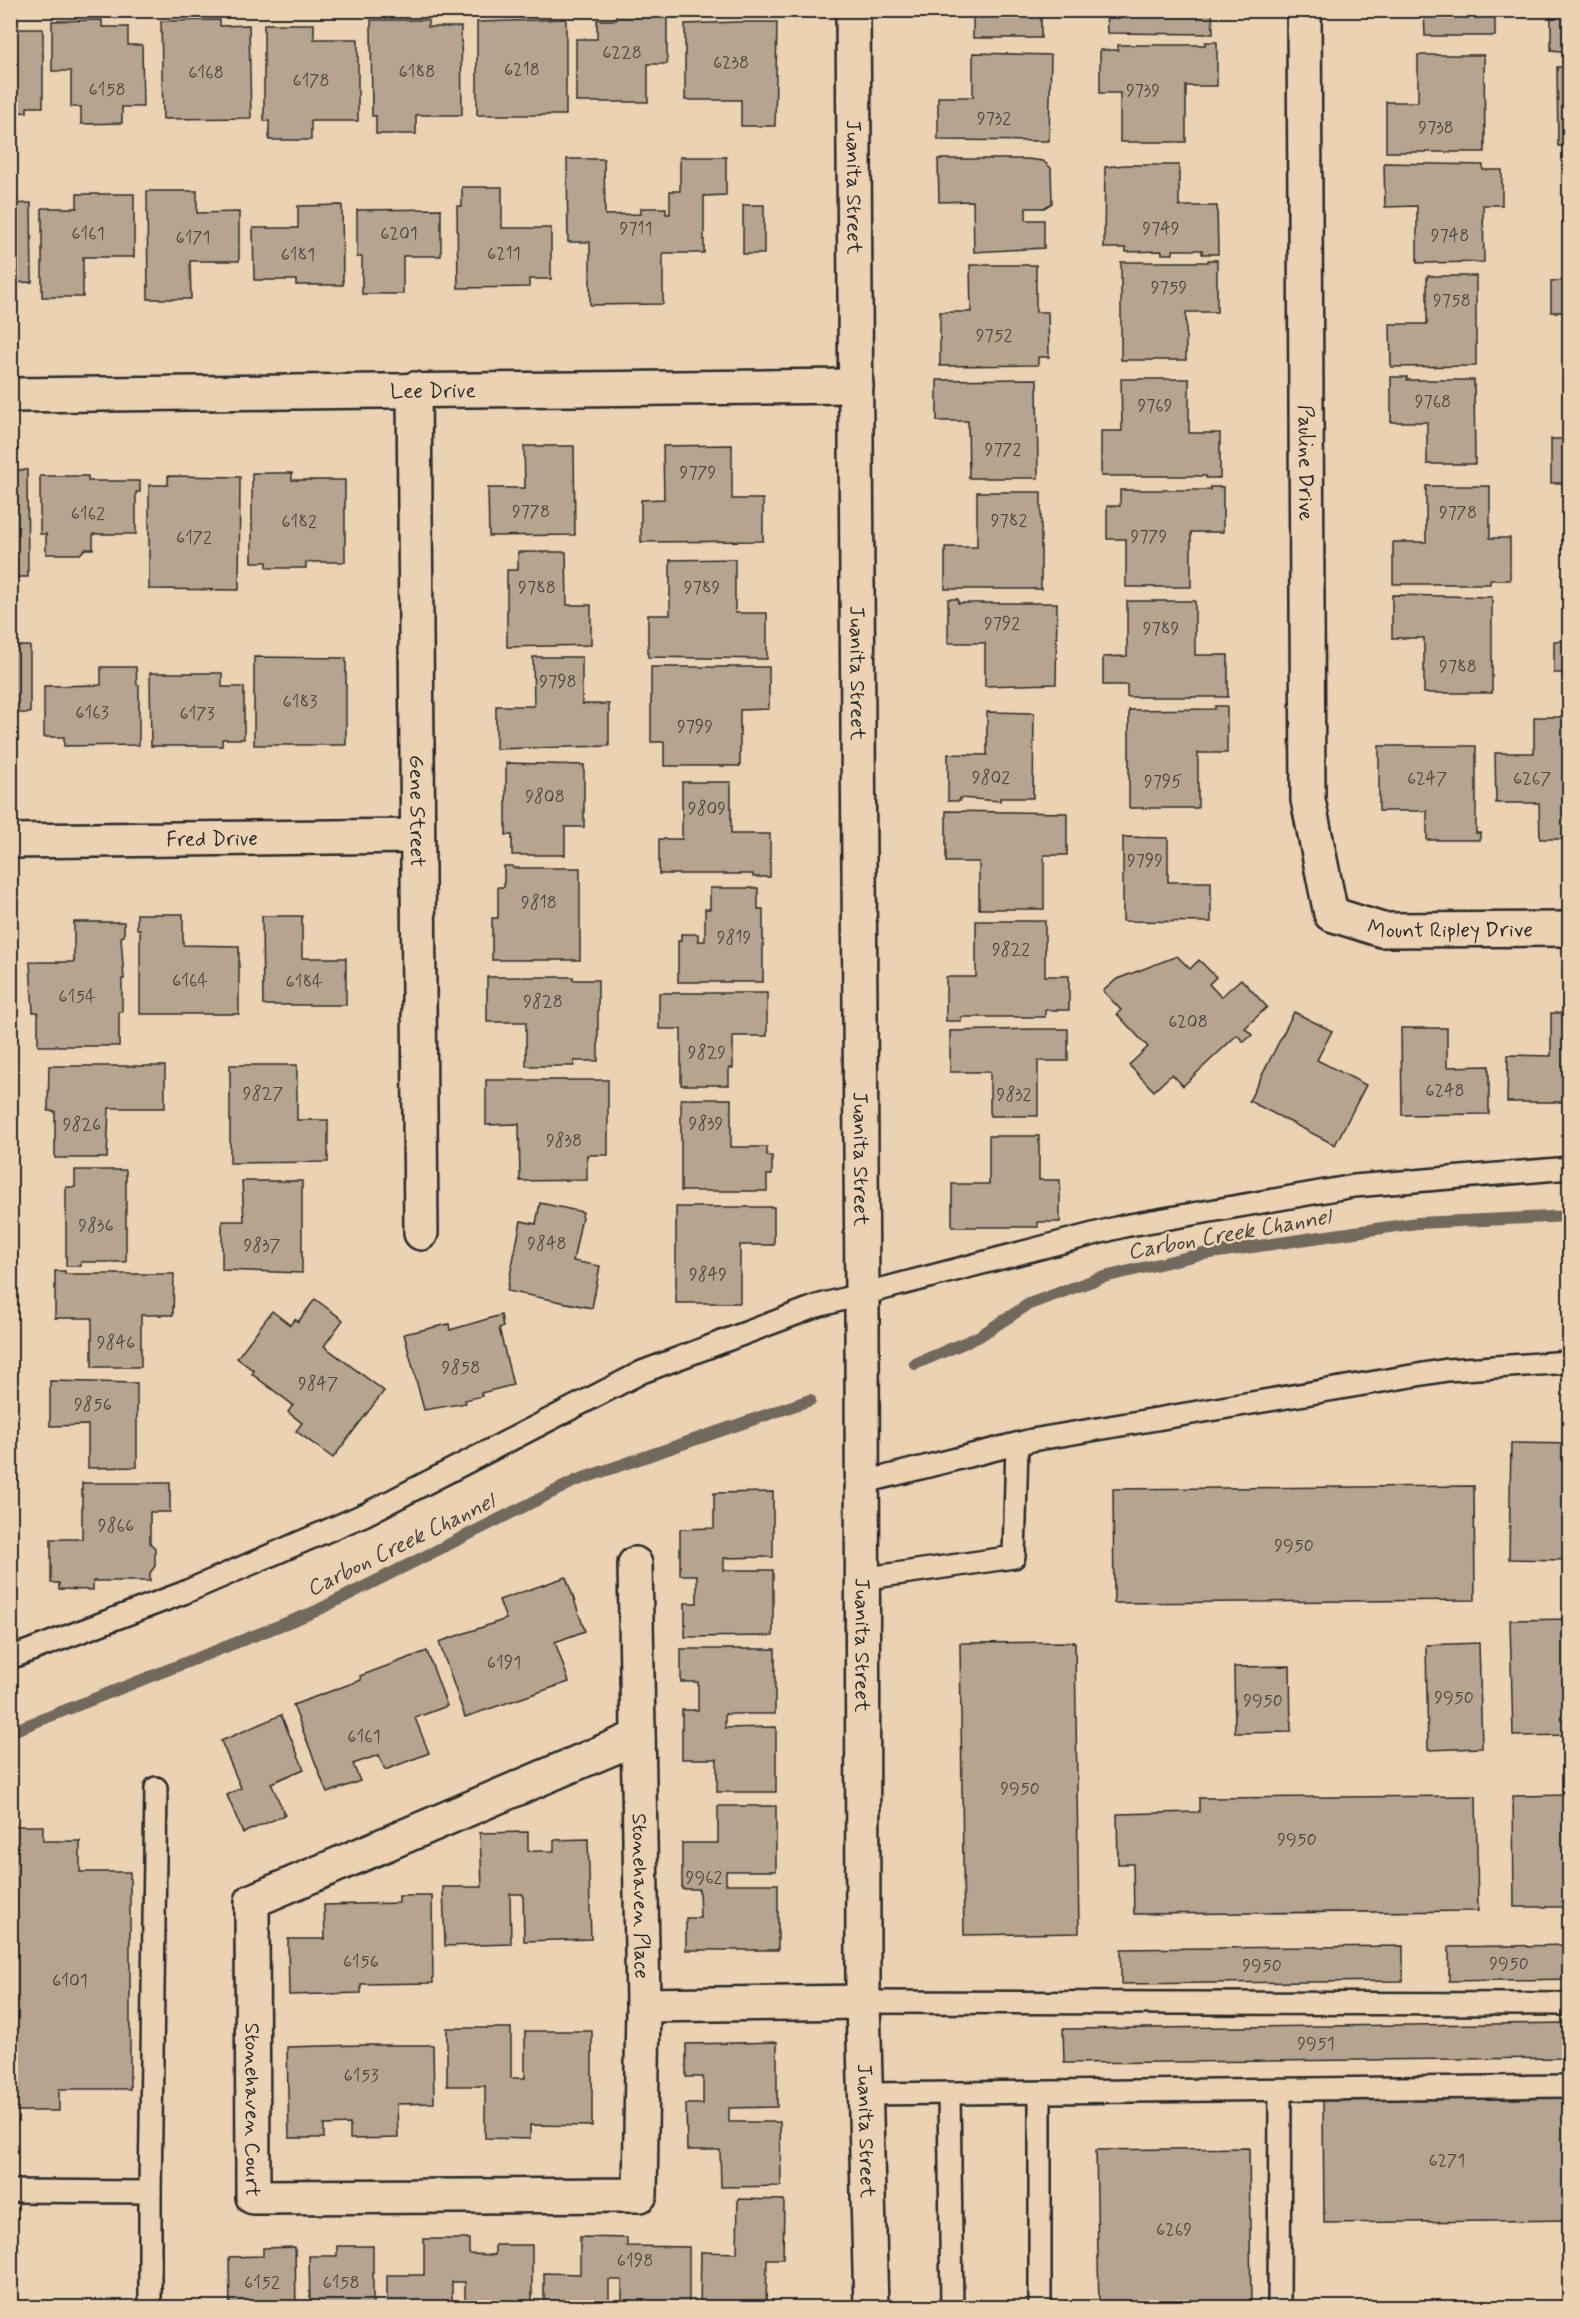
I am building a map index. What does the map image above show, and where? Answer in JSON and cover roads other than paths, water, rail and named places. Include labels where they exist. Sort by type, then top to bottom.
[{"type":"street","name":"Juanita Street","points":[[853,10],[862,1296],[863,2002],[871,2307]]},
{"type":"street","name":"Pauline Drive","points":[[1304,10],[1308,800],[1331,914]]},
{"type":"street","name":"Lee Drive","points":[[10,394],[856,386]]},
{"type":"street","name":"Gene Street","points":[[414,389],[421,1233]]},
{"type":"street","name":"Fred Drive","points":[[10,842],[416,836]]},
{"type":"street","name":"Mount Ripley Drive","points":[[1331,914],[1382,930],[1569,929]]},
{"type":"street","name":"Stonehaven Place","points":[[635,1564],[643,2005],[863,2002]]},
{"type":"street","name":"Stonehaven Court","points":[[638,1737],[252,1901],[253,2197],[640,2195],[643,2005]]},
{"type":"lane","points":[[10,1658],[183,1593],[366,1514],[642,1372],[817,1306],[1124,1226],[1353,1186],[1569,1168]]},
{"type":"lane","points":[[861,1484],[1017,1444],[1447,1370],[1569,1362]]},
{"type":"lane","points":[[861,1579],[1014,1557],[1017,1444]]},
{"type":"lane","points":[[150,2307],[156,1788]]},
{"type":"lane","points":[[863,2002],[1569,2004]]},
{"type":"lane","points":[[867,2094],[1040,2094],[1569,2086]]},
{"type":"lane","points":[[1279,2307],[1280,2091]]},
{"type":"lane","points":[[949,2094],[952,2307]]},
{"type":"lane","points":[[1040,2094],[1040,2307]]},
{"type":"lane","points":[[10,2191],[150,2192]]},
{"type":"waterway","name":"Carbon Creek Channel","points":[[915,1364],[978,1337],[1029,1304],[1100,1278],[1197,1255],[1417,1223],[1570,1216]]},
{"type":"waterway","name":"Carbon Creek Channel","points":[[10,1732],[314,1612],[575,1481],[810,1400]]}]
